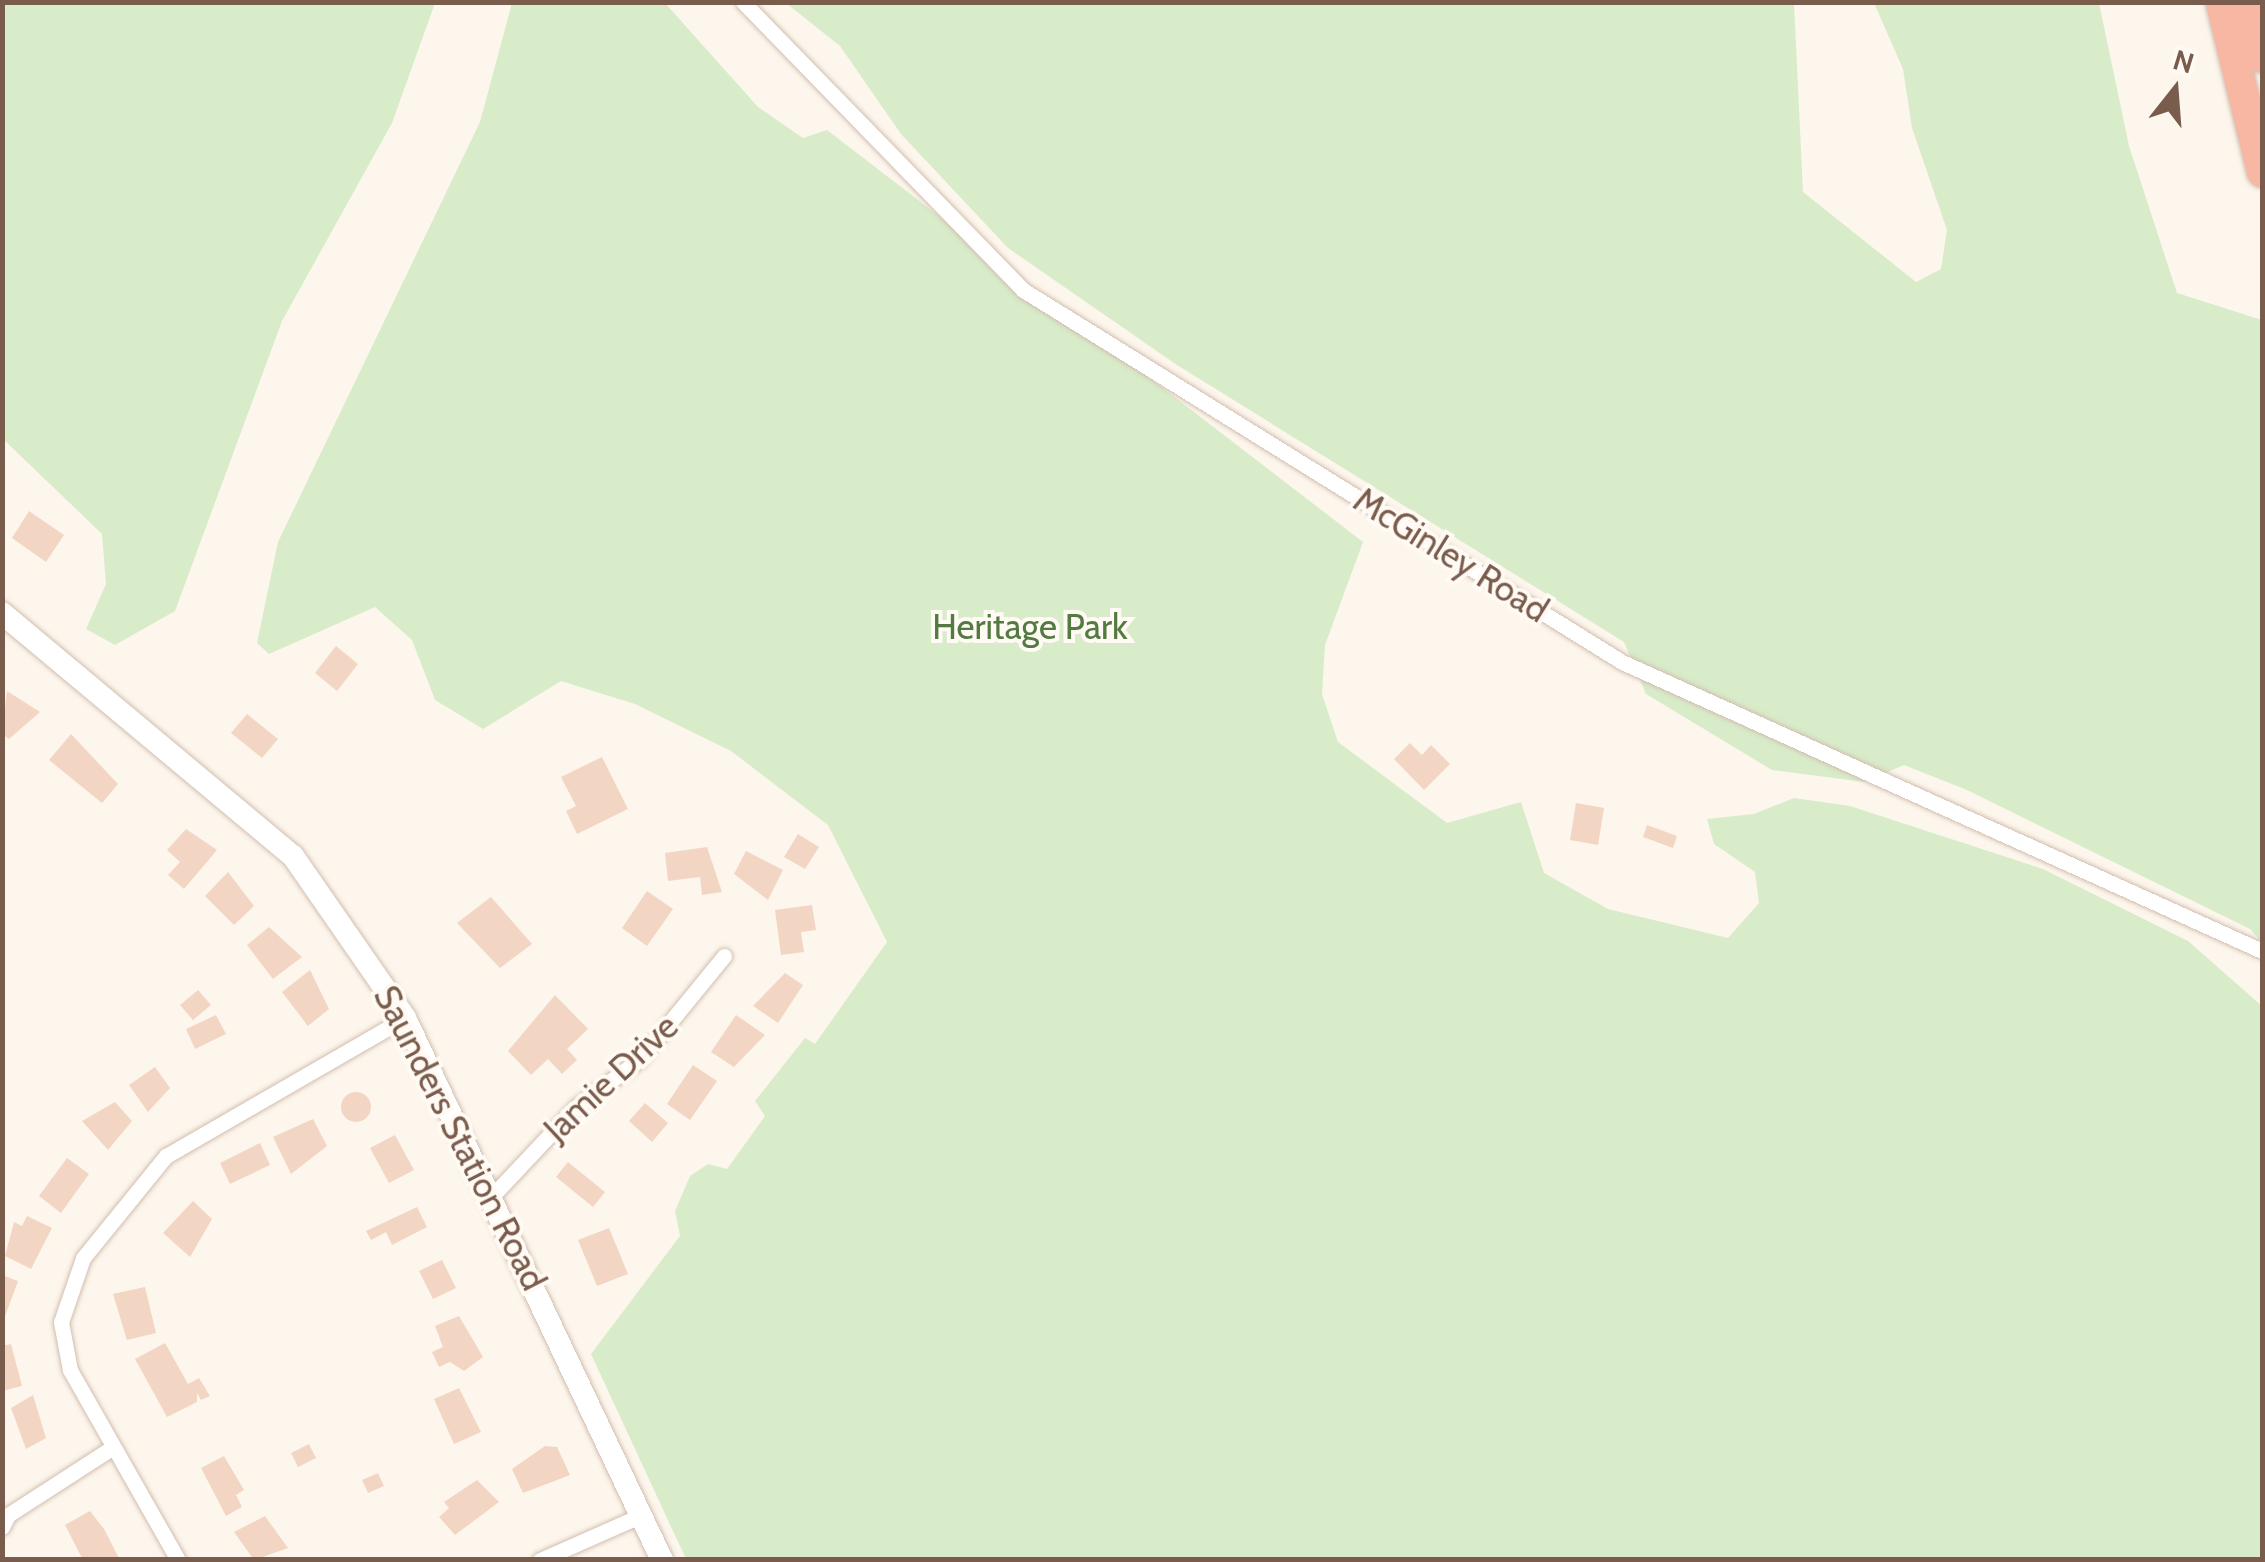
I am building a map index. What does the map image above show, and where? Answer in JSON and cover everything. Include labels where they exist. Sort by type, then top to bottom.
[{"type":"highway","points":[[2220,2],[2262,172]]},
{"type":"highway","points":[[2249,2],[2262,57]]},
{"type":"street","name":"McGinley Road","points":[[743,2],[1023,290],[1622,662],[2262,951]]},
{"type":"street","name":"Saunders Station Road","points":[[2,613],[293,856],[405,1018],[662,1560]]},
{"type":"street","name":"Jamie Drive","points":[[492,1195],[576,1107],[640,1059],[724,956]]},
{"type":"street","points":[[178,1560],[70,1370],[61,1322],[83,1258],[166,1156],[405,1018]]},
{"type":"street","points":[[2,1527],[8,1514],[113,1447]]},
{"type":"street","points":[[540,1560],[642,1515]]},
{"type":"green space","points":[[3,2],[435,3],[392,123],[282,321],[175,611],[115,645],[86,629],[106,584],[102,534],[3,439]]},
{"type":"green space","name":"Heritage Park","points":[[512,3],[665,3],[758,107],[803,138],[827,130],[1363,542],[1325,645],[1322,694],[1338,742],[1447,823],[1521,802],[1544,873],[1608,909],[1728,938],[1759,903],[1755,872],[1714,844],[1707,819],[1754,814],[1794,798],[1850,806],[2043,869],[2188,941],[2262,1006],[2262,1559],[686,1559],[591,1354],[680,1236],[675,1211],[690,1176],[708,1164],[727,1169],[765,1116],[755,1101],[805,1038],[815,1044],[887,942],[828,825],[731,751],[635,704],[561,681],[483,729],[435,700],[412,640],[375,607],[269,654],[257,643],[278,542],[480,122]]},
{"type":"green space","points":[[786,3],[1794,3],[1803,192],[1916,282],[1941,269],[1947,230],[1912,128],[1903,69],[1874,3],[2099,3],[2129,146],[2177,293],[2262,320],[2262,943],[2250,929],[1967,790],[1904,765],[1864,782],[1772,770],[1646,694],[1624,642],[1177,365],[1008,248],[901,134],[840,46]]},
{"type":"building","points":[[29,511],[64,535],[46,562],[12,538]]},
{"type":"building","points":[[336,646],[358,664],[337,691],[315,673]]},
{"type":"building","points":[[7,691],[40,712],[9,739],[2,734]]},
{"type":"building","points":[[247,714],[278,739],[262,758],[231,733]]},
{"type":"building","points":[[71,734],[118,784],[102,803],[49,760]]},
{"type":"building","points":[[1410,743],[1422,755],[1431,745],[1450,764],[1424,790],[1394,759]]},
{"type":"building","points":[[602,757],[628,809],[577,834],[566,811],[576,806],[561,777]]},
{"type":"building","points":[[1576,803],[1604,808],[1598,845],[1570,840]]},
{"type":"building","points":[[1647,825],[1677,836],[1673,848],[1643,837]]},
{"type":"building","points":[[186,829],[217,850],[184,889],[168,875],[180,862],[167,850]]},
{"type":"building","points":[[798,834],[819,847],[805,869],[784,857]]},
{"type":"building","points":[[707,847],[722,892],[702,895],[700,877],[668,881],[665,853]]},
{"type":"building","points":[[746,851],[783,870],[768,900],[734,874]]},
{"type":"building","points":[[228,872],[254,906],[234,925],[205,896]]},
{"type":"building","points":[[647,891],[673,909],[647,946],[622,928]]},
{"type":"building","points":[[491,897],[532,944],[500,968],[457,923]]},
{"type":"building","points":[[812,905],[816,930],[801,932],[804,952],[781,955],[775,910]]},
{"type":"building","points":[[269,927],[302,957],[273,979],[247,945]]},
{"type":"building","points":[[310,970],[329,1009],[308,1026],[282,992]]},
{"type":"building","points":[[785,973],[803,985],[778,1023],[753,1006]]},
{"type":"building","points":[[198,990],[211,1005],[193,1020],[180,1005]]},
{"type":"building","points":[[555,995],[588,1029],[567,1049],[577,1060],[562,1074],[548,1059],[531,1075],[508,1051]]},
{"type":"building","points":[[216,1015],[226,1034],[195,1049],[186,1029]]},
{"type":"building","points":[[736,1015],[765,1035],[734,1067],[711,1052]]},
{"type":"building","points":[[693,1065],[717,1081],[690,1120],[667,1104]]},
{"type":"building","points":[[155,1067],[170,1088],[148,1112],[129,1085]]},
{"type":"building","points":[[356,1092],[367,1096],[371,1107],[367,1118],[356,1122],[345,1118],[341,1107],[345,1096]]},
{"type":"building","points":[[115,1102],[132,1121],[108,1150],[82,1121]]},
{"type":"building","points":[[645,1103],[668,1123],[652,1142],[629,1121]]},
{"type":"building","points":[[313,1119],[327,1146],[291,1174],[273,1137]]},
{"type":"building","points":[[395,1135],[414,1170],[389,1183],[370,1148]]},
{"type":"building","points":[[260,1143],[270,1165],[230,1184],[220,1163]]},
{"type":"building","points":[[67,1158],[89,1174],[61,1213],[39,1196]]},
{"type":"building","points":[[568,1162],[605,1192],[593,1207],[556,1177]]},
{"type":"building","points":[[193,1201],[212,1219],[190,1257],[163,1233]]},
{"type":"building","points":[[417,1207],[427,1227],[392,1245],[386,1232],[371,1240],[366,1231]]},
{"type":"building","points":[[27,1216],[52,1228],[31,1269],[5,1256],[14,1222],[22,1226]]},
{"type":"building","points":[[609,1228],[628,1274],[597,1286],[578,1240]]},
{"type":"building","points":[[442,1260],[456,1288],[433,1299],[419,1271]]},
{"type":"building","points":[[2,1275],[18,1281],[3,1322],[2,1322]]},
{"type":"building","points":[[145,1287],[156,1333],[127,1340],[113,1294]]},
{"type":"building","points":[[459,1316],[483,1357],[464,1371],[450,1362],[439,1367],[432,1352],[443,1347],[435,1326]]},
{"type":"building","points":[[165,1343],[188,1384],[199,1378],[210,1396],[201,1400],[197,1393],[197,1402],[167,1417],[135,1359]]},
{"type":"building","points":[[11,1344],[22,1386],[2,1391],[2,1346]]},
{"type":"building","points":[[459,1388],[481,1432],[454,1444],[434,1399]]},
{"type":"building","points":[[33,1395],[46,1438],[26,1449],[11,1408]]},
{"type":"building","points":[[309,1444],[316,1458],[298,1467],[291,1453]]},
{"type":"building","points":[[545,1446],[557,1447],[570,1475],[523,1493],[512,1469]]},
{"type":"building","points":[[224,1456],[244,1490],[236,1495],[242,1507],[226,1516],[201,1468]]},
{"type":"building","points":[[378,1473],[384,1486],[368,1493],[362,1480]]},
{"type":"building","points":[[477,1480],[499,1502],[455,1535],[439,1517],[449,1508],[444,1502]]},
{"type":"building","points":[[90,1511],[120,1560],[83,1560],[65,1525]]},
{"type":"building","points":[[265,1516],[288,1548],[254,1560],[234,1532]]}]
